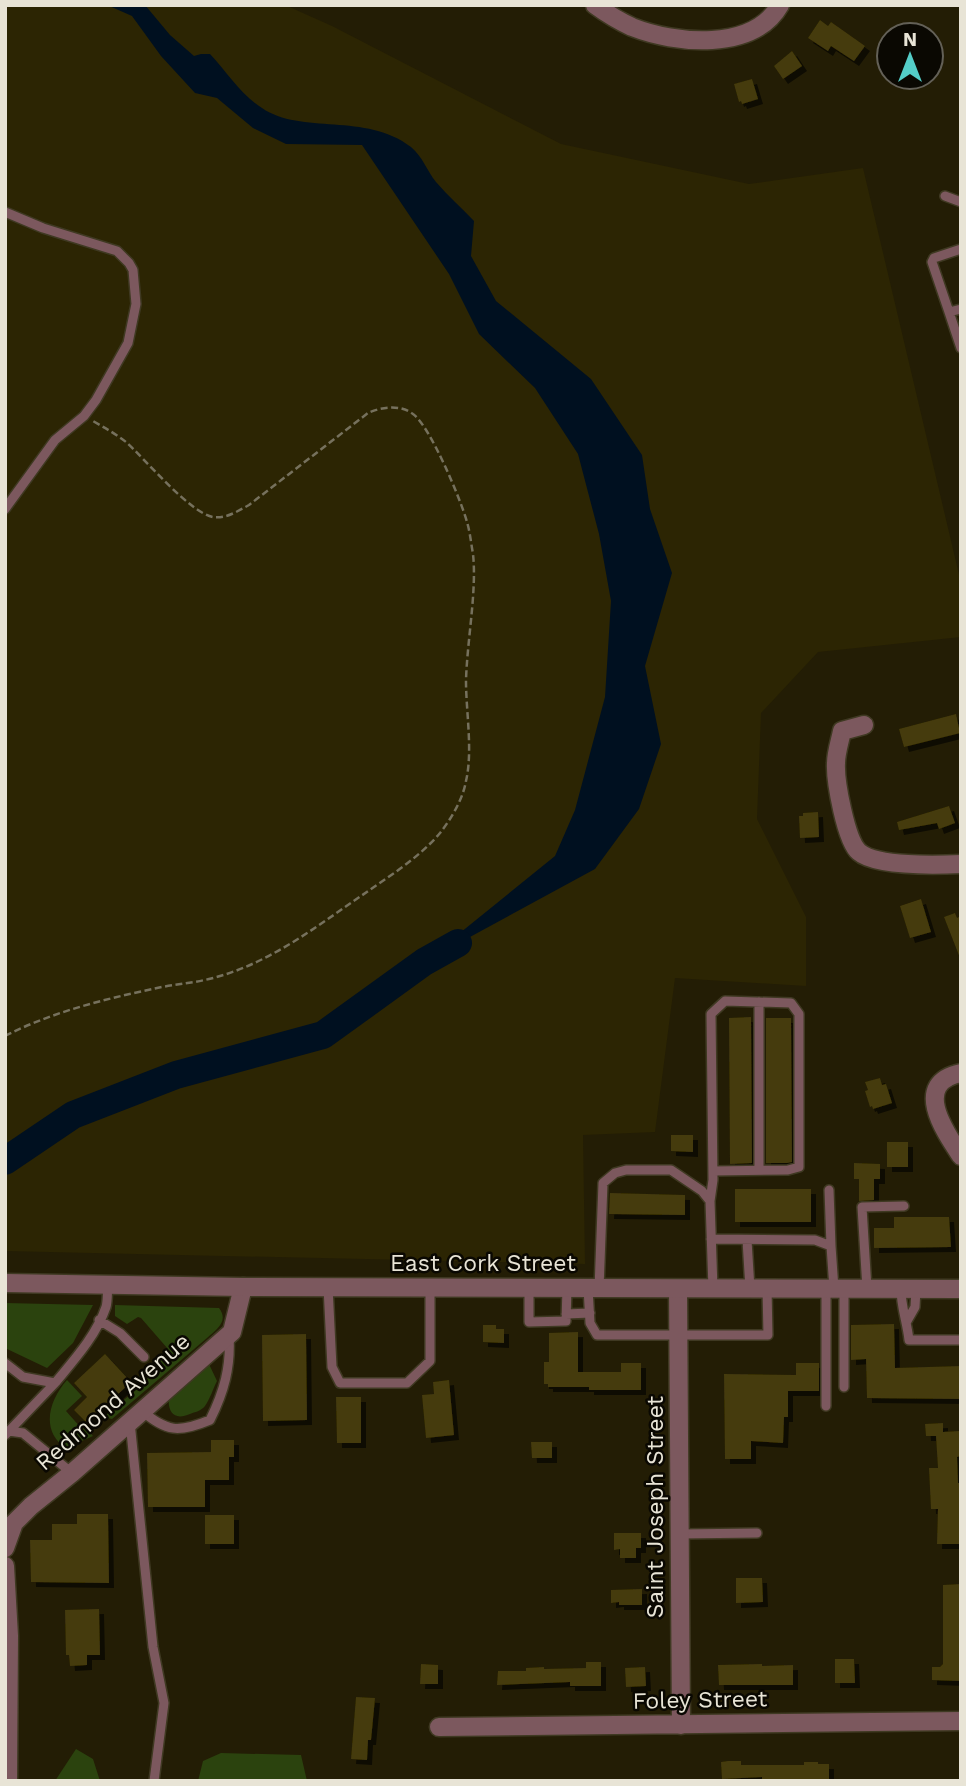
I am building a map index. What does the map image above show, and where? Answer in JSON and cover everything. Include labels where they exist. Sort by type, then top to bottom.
[{"type":"street","points":[[595,5],[632,27],[673,39],[702,41],[748,33],[765,24],[780,5]]},
{"type":"street","points":[[864,725],[842,731],[836,763],[851,839],[858,852],[869,858],[895,863],[961,864]]},
{"type":"street","points":[[961,1073],[951,1075],[940,1085],[934,1099],[938,1119],[961,1156]]},
{"type":"street","name":"East Cork Street","points":[[5,1283],[243,1287],[961,1289]]},
{"type":"street","points":[[229,1334],[232,1332],[243,1287]]},
{"type":"street","name":"Saint Joseph Street","points":[[678,1289],[681,1725]]},
{"type":"street","name":"Redmond Avenue","points":[[5,1548],[9,1527],[229,1334]]},
{"type":"street","points":[[5,1566],[9,1636],[8,1781]]},
{"type":"street","name":"Foley Street","points":[[439,1727],[961,1721]]},
{"type":"lane","points":[[945,197],[961,202]]},
{"type":"lane","points":[[5,212],[43,229],[117,250],[129,262],[132,270],[136,303],[128,343],[114,371],[84,416],[50,446],[5,509]]},
{"type":"lane","points":[[961,249],[932,261],[961,348]]},
{"type":"lane","points":[[949,312],[961,309]]},
{"type":"lane","points":[[713,1171],[788,1170],[799,1167],[799,1014],[792,1003],[725,1001],[711,1014],[713,1171],[710,1201],[713,1289]]},
{"type":"lane","points":[[759,1002],[759,1170]]},
{"type":"lane","points":[[710,1201],[702,1191],[671,1170],[626,1170],[615,1173],[603,1183],[590,1313],[590,1323],[597,1335],[768,1335],[747,1240]]},
{"type":"lane","points":[[829,1190],[831,1246],[844,1387]]},
{"type":"lane","points":[[867,1289],[862,1207],[904,1206]]},
{"type":"lane","points":[[711,1239],[815,1240],[831,1246]]},
{"type":"lane","points":[[7,1433],[83,1350],[106,1306],[108,1284]]},
{"type":"lane","points":[[328,1287],[332,1367],[340,1383],[407,1383],[430,1361],[430,1287]]},
{"type":"lane","points":[[529,1288],[529,1322],[566,1321],[567,1288]]},
{"type":"lane","points":[[826,1406],[835,1289]]},
{"type":"lane","points":[[909,1289],[901,1307],[907,1321],[909,1340],[961,1340]]},
{"type":"lane","points":[[907,1321],[915,1307],[909,1289]]},
{"type":"lane","points":[[566,1314],[590,1313]]},
{"type":"lane","points":[[99,1320],[120,1333],[144,1357]]},
{"type":"lane","points":[[154,1781],[164,1703],[153,1647],[135,1415],[170,1429],[194,1427],[210,1420],[226,1385],[231,1358],[229,1334]]},
{"type":"lane","points":[[5,1363],[23,1377],[55,1382]]},
{"type":"lane","points":[[7,1433],[23,1433],[72,1474]]},
{"type":"lane","points":[[680,1534],[757,1533]]},
{"type":"path","points":[[5,1036],[38,1021],[73,1010],[163,987],[210,979],[256,964],[318,926],[426,848],[450,819],[466,782],[466,679],[474,573],[472,550],[468,525],[452,482],[416,415],[394,407],[368,413],[248,505],[239,511],[218,517],[203,513],[191,505],[117,435],[84,416]]},
{"type":"shaded area","points":[[5,5],[285,5],[332,26],[561,144],[749,184],[863,168],[961,583],[961,637],[818,652],[761,713],[757,819],[806,917],[806,986],[675,978],[655,1132],[583,1135],[585,1264],[5,1251]]},
{"type":"green space","points":[[5,1303],[93,1305],[73,1343],[47,1368],[5,1348]]},
{"type":"green space","points":[[115,1305],[219,1308],[223,1317],[215,1331],[112,1419],[103,1417],[142,1385],[136,1379],[168,1349],[141,1318],[138,1317],[127,1324],[115,1316]]},
{"type":"green space","points":[[208,1362],[217,1381],[207,1403],[198,1411],[176,1416],[169,1407],[169,1396]]},
{"type":"green space","points":[[67,1380],[82,1396],[66,1411],[82,1429],[85,1427],[93,1436],[66,1448],[53,1433],[50,1415],[56,1397]]},
{"type":"green space","points":[[76,1749],[93,1759],[100,1781],[55,1781]]},
{"type":"green space","points":[[221,1753],[301,1755],[307,1781],[198,1781],[203,1761]]},
{"type":"water","points":[[107,5],[145,5],[170,35],[194,56],[210,54],[247,97],[278,116],[295,121],[374,130],[393,136],[411,147],[436,182],[474,221],[471,256],[496,301],[591,379],[642,455],[650,509],[672,573],[645,666],[661,744],[639,809],[595,869],[424,962],[555,856],[575,810],[605,697],[611,601],[599,534],[578,454],[535,388],[479,334],[449,274],[362,145],[286,144],[253,128],[217,98],[195,93],[161,56],[132,16]]},
{"type":"building","points":[[820,20],[828,26],[831,22],[865,46],[854,61],[831,46],[828,51],[808,38]]},
{"type":"building","points":[[792,51],[802,66],[783,79],[774,66]]},
{"type":"building","points":[[752,79],[758,99],[742,104],[734,84]]},
{"type":"building","points":[[956,714],[960,733],[904,747],[899,729]]},
{"type":"building","points":[[949,806],[955,823],[939,829],[937,823],[899,830],[897,822]]},
{"type":"building","points":[[818,812],[819,837],[800,838],[799,816],[803,816],[803,813]]},
{"type":"building","points":[[921,899],[931,932],[910,938],[900,906]]},
{"type":"building","points":[[955,913],[957,918],[961,916],[960,958],[944,917]]},
{"type":"building","points":[[751,1017],[752,1163],[730,1164],[729,1018]]},
{"type":"building","points":[[766,1018],[791,1018],[792,1162],[787,1163],[766,1163]]},
{"type":"building","points":[[880,1078],[882,1085],[886,1084],[892,1103],[873,1109],[865,1091],[868,1090],[865,1082]]},
{"type":"building","points":[[671,1135],[693,1135],[693,1152],[671,1151]]},
{"type":"building","points":[[887,1142],[908,1142],[908,1167],[887,1167]]},
{"type":"building","points":[[854,1163],[880,1164],[880,1179],[874,1179],[874,1200],[859,1201],[859,1179],[854,1179]]},
{"type":"building","points":[[735,1189],[811,1189],[811,1222],[735,1222]]},
{"type":"building","points":[[610,1193],[685,1195],[685,1215],[609,1214]]},
{"type":"building","points":[[894,1217],[949,1217],[951,1247],[874,1248],[874,1228],[894,1228]]},
{"type":"building","points":[[894,1324],[895,1368],[961,1366],[961,1399],[867,1398],[866,1359],[851,1360],[851,1325]]},
{"type":"building","points":[[483,1325],[496,1325],[496,1329],[504,1329],[504,1343],[483,1342]]},
{"type":"building","points":[[578,1332],[578,1372],[621,1372],[621,1363],[641,1363],[641,1390],[589,1390],[589,1387],[548,1387],[548,1384],[544,1384],[544,1362],[549,1362],[549,1333]]},
{"type":"building","points":[[306,1334],[307,1420],[263,1421],[262,1335]]},
{"type":"building","points":[[105,1354],[131,1382],[87,1423],[74,1410],[87,1397],[74,1383]]},
{"type":"building","points":[[796,1363],[819,1363],[819,1391],[788,1391],[788,1417],[784,1417],[783,1443],[751,1441],[751,1459],[725,1459],[724,1374],[796,1375]]},
{"type":"building","points":[[449,1380],[454,1435],[426,1438],[422,1395],[434,1394],[433,1382]]},
{"type":"building","points":[[336,1397],[361,1397],[361,1443],[337,1443]]},
{"type":"building","points":[[943,1423],[943,1432],[959,1431],[960,1456],[957,1457],[958,1483],[961,1483],[961,1544],[937,1544],[938,1509],[931,1509],[929,1468],[938,1468],[936,1436],[926,1436],[925,1424]]},
{"type":"building","points":[[211,1440],[234,1440],[234,1457],[229,1457],[229,1480],[205,1480],[205,1507],[148,1507],[147,1453],[211,1452]]},
{"type":"building","points":[[531,1442],[552,1442],[552,1458],[532,1458]]},
{"type":"building","points":[[77,1514],[108,1514],[109,1583],[31,1582],[30,1540],[52,1540],[52,1524],[77,1524]]},
{"type":"building","points":[[205,1515],[234,1515],[234,1544],[205,1544]]},
{"type":"building","points":[[614,1533],[641,1533],[641,1548],[636,1548],[636,1558],[620,1558],[620,1549],[614,1550]]},
{"type":"building","points":[[736,1578],[762,1578],[763,1602],[736,1603]]},
{"type":"building","points":[[961,1584],[961,1681],[932,1680],[932,1667],[940,1667],[943,1664],[943,1585]]},
{"type":"building","points":[[642,1589],[642,1605],[611,1603],[611,1590]]},
{"type":"building","points":[[99,1609],[100,1655],[87,1655],[87,1665],[70,1666],[69,1655],[66,1655],[65,1610]]},
{"type":"building","points":[[835,1659],[854,1659],[855,1683],[835,1683]]},
{"type":"building","points":[[586,1662],[601,1662],[601,1686],[570,1686],[570,1682],[497,1685],[498,1671],[526,1671],[526,1668],[544,1667],[586,1668]]},
{"type":"building","points":[[421,1664],[438,1665],[438,1684],[420,1684]]},
{"type":"building","points":[[718,1665],[793,1665],[793,1685],[719,1685]]},
{"type":"building","points":[[645,1667],[646,1686],[626,1687],[625,1668]]},
{"type":"building","points":[[356,1697],[375,1698],[367,1760],[351,1759]]},
{"type":"building","points":[[741,1761],[741,1765],[804,1765],[804,1762],[829,1764],[829,1781],[762,1781],[762,1777],[722,1779],[721,1762]]},
{"type":"waterway","points":[[5,1161],[73,1115],[176,1075],[323,1035],[424,962],[458,943]]}]
